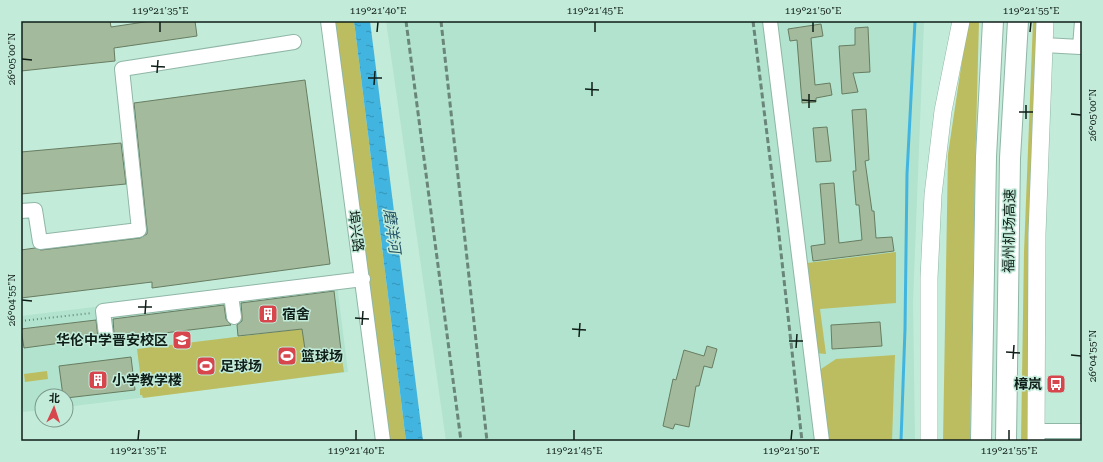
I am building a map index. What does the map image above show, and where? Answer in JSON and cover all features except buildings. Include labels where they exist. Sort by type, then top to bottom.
[{"type":"highway","name":"福州机场高速","points":[[981,441],[986,157],[993,21]]},
{"type":"highway","name":"福州机场高速","points":[[1006,441],[1010,158],[1018,21]]},
{"type":"main road","points":[[929,441],[929,278],[933,195],[943,111],[960,21]]},
{"type":"main road","points":[[1036,436],[1037,234],[1045,21]]},
{"type":"street","name":"埠兴路","points":[[328,21],[383,441]]},
{"type":"street","points":[[770,21],[822,441]]},
{"type":"street","points":[[1044,45],[1081,48],[1082,21]]},
{"type":"street","points":[[21,211],[35,210],[40,242],[139,230],[122,69],[294,42]]},
{"type":"street","points":[[106,335],[103,311],[362,279]]},
{"type":"street","points":[[231,296],[234,317]]},
{"type":"street","points":[[1036,436],[1082,431]]},
{"type":"path","points":[[21,321],[103,311]]},
{"type":"shaded area","points":[[332,21],[354,21],[406,441],[386,441]]},
{"type":"shaded area","points":[[386,21],[924,21],[913,302],[915,441],[446,441]]},
{"type":"shaded area","points":[[968,21],[979,21],[970,441],[943,441],[948,154]]},
{"type":"shaded area","points":[[1033,21],[1039,21],[1031,441],[1021,441],[1024,252]]},
{"type":"shaded area","points":[[896,252],[896,303],[820,309],[826,354],[815,353],[807,263]]},
{"type":"shaded area","name":"华伦中学晋安校区","points":[[336,277],[348,372],[74,406],[74,388],[34,388],[34,411],[23,412],[21,399],[21,316]]},
{"type":"shaded area","points":[[302,329],[307,363],[342,359],[344,372],[143,398],[142,395],[140,395],[140,389],[142,388],[137,349]]},
{"type":"shaded area","points":[[895,355],[892,441],[827,441],[819,378],[821,369],[836,359]]},
{"type":"shaded area","points":[[47,371],[48,379],[25,382],[24,374]]},
{"type":"water","name":"磨洋河","points":[[354,21],[370,21],[423,441],[406,441]]},
{"type":"waterway","points":[[901,441],[905,329],[907,174],[915,21]]},
{"type":"railway","points":[[406,21],[461,441]]},
{"type":"railway","points":[[441,21],[487,441]]},
{"type":"railway","points":[[753,21],[775,199],[802,441]]},
{"type":"place","name":"宿舍","points":[[268,314]]},
{"type":"place","name":"华伦中学晋安校区","points":[[182,340]]},
{"type":"place","name":"篮球场","points":[[287,356]]},
{"type":"place","name":"足球场","points":[[206,366]]},
{"type":"place","name":"小学教学楼","points":[[98,380]]},
{"type":"place","name":"樟岚","points":[[1056,384]]}]
